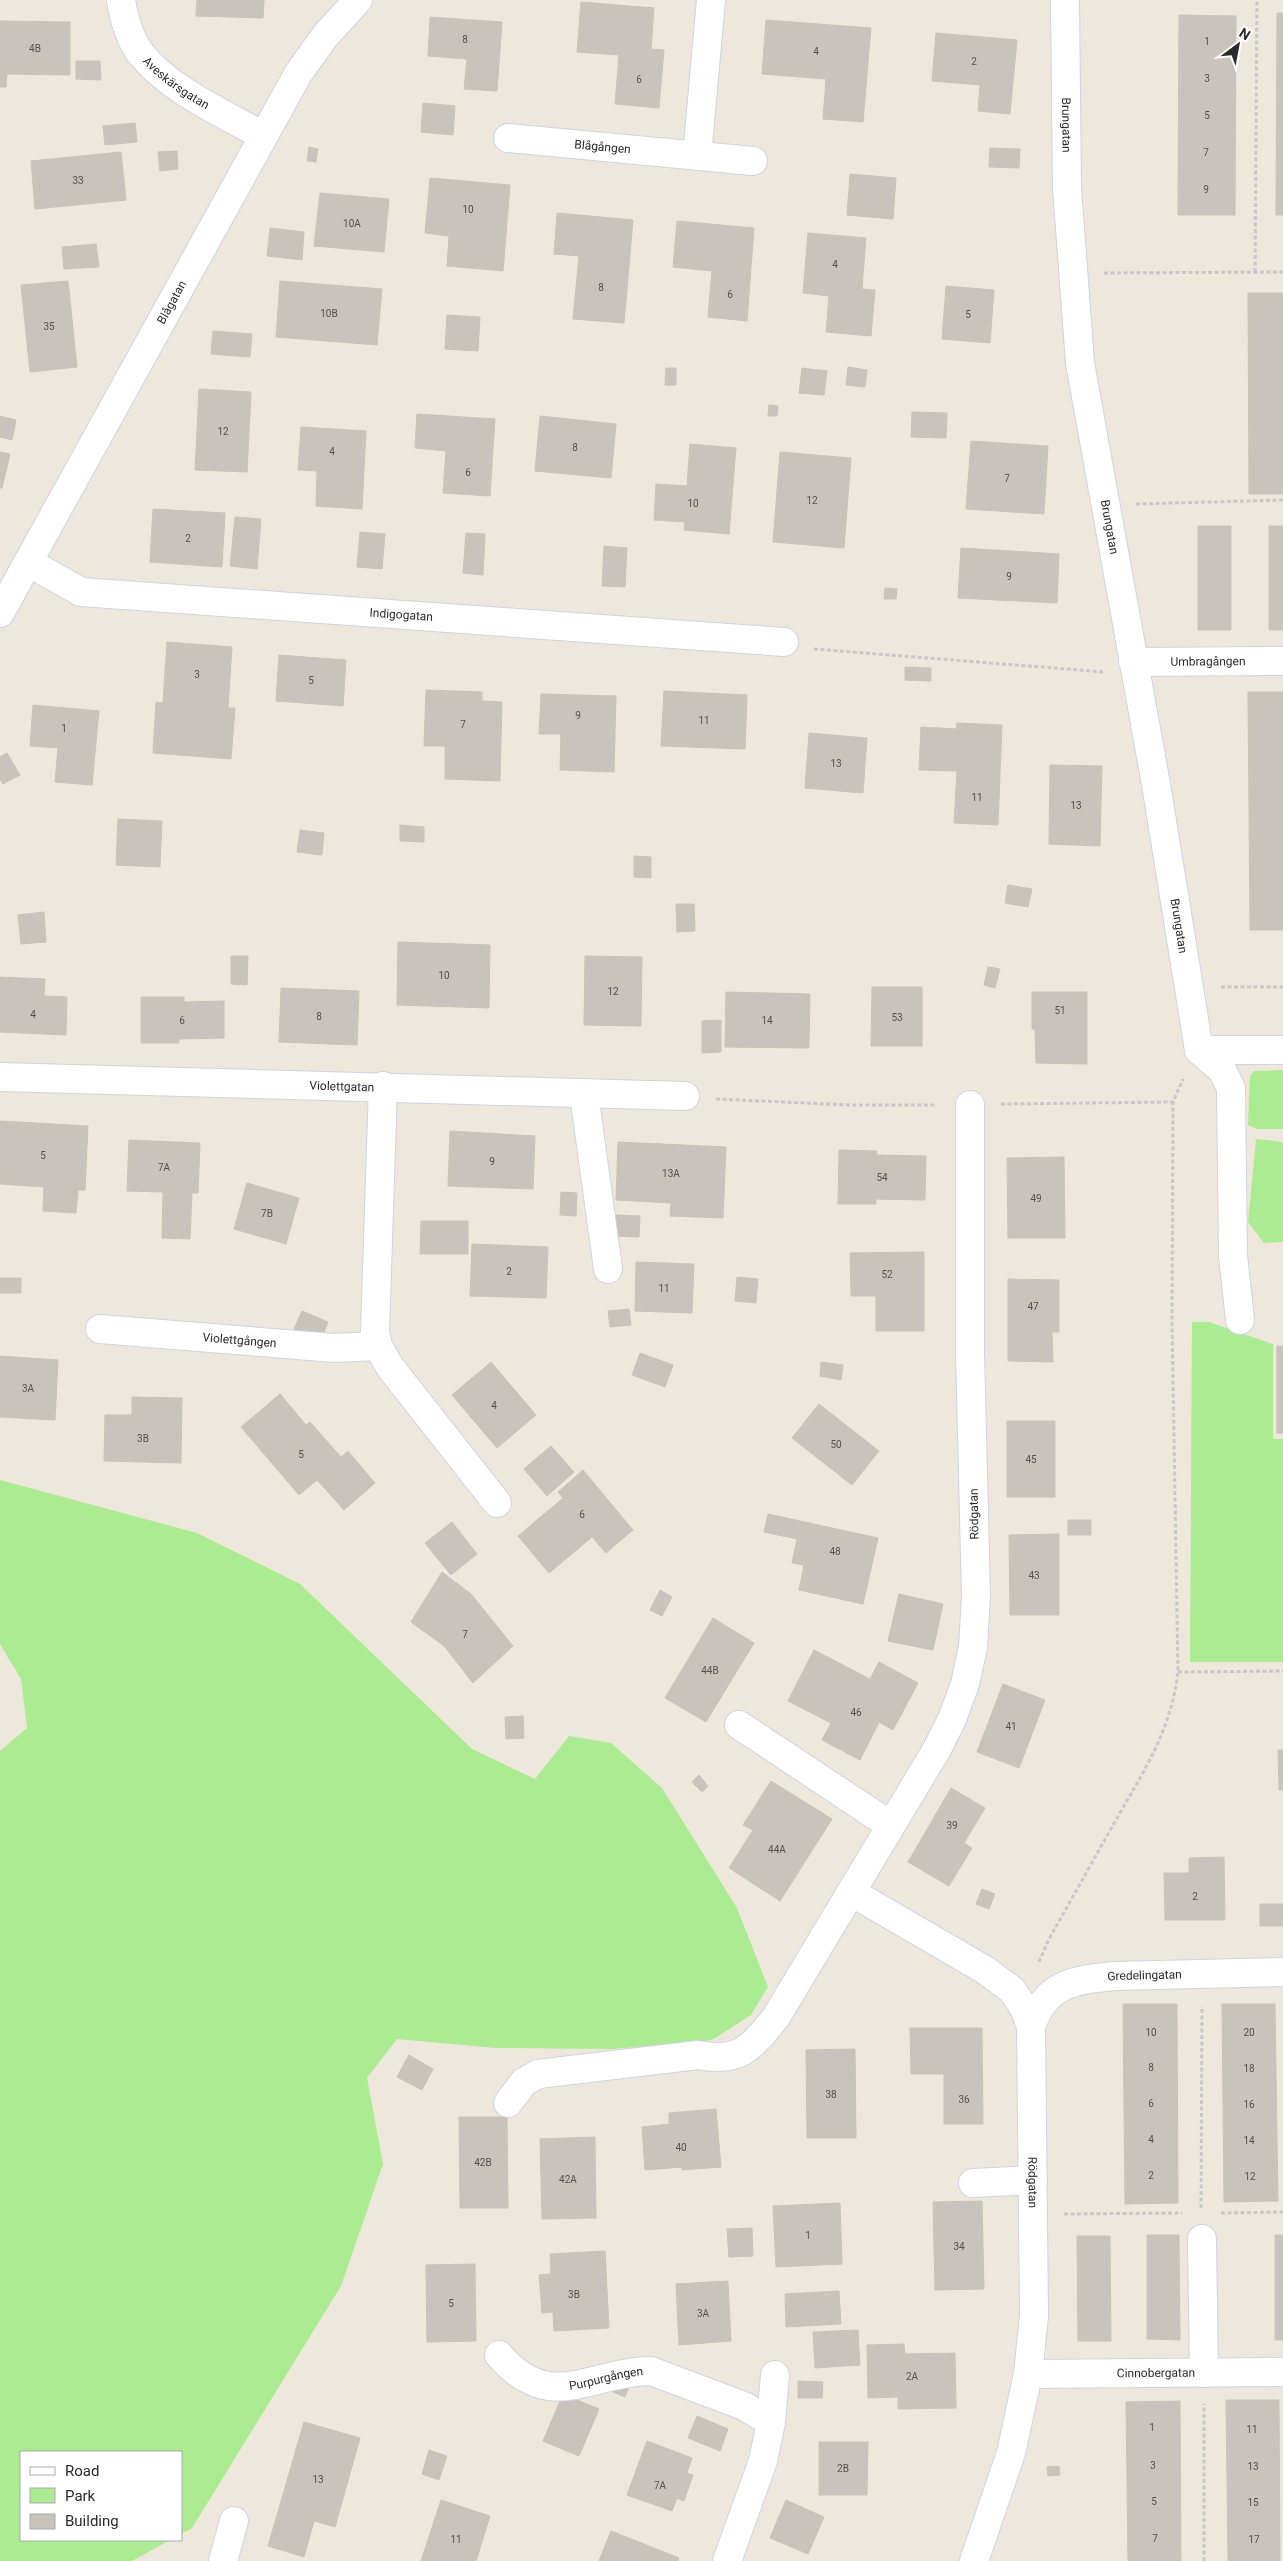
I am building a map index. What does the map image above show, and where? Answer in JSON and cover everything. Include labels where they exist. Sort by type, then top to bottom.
[{"type":"street","name":"Aveskärsgatan","points":[[121,0],[131,37],[141,54],[160,73],[189,93],[263,136]]},
{"type":"street","name":"Blågatan","points":[[0,613],[298,74],[325,36],[358,0]]},
{"type":"street","points":[[697,156],[711,0]]},
{"type":"street","name":"Brungatan","points":[[1065,0],[1067,188],[1080,363],[1157,790],[1199,1050]]},
{"type":"street","name":"Blågången","points":[[508,138],[754,161]]},
{"type":"street","name":"Indigogatan","points":[[28,562],[80,592],[784,642]]},
{"type":"street","name":"Umbragången","points":[[1133,662],[1283,661]]},
{"type":"street","points":[[1199,1050],[1283,1050]]},
{"type":"street","points":[[1199,1050],[1222,1070],[1231,1088],[1233,1256],[1240,1320]]},
{"type":"street","name":"Violettgatan","points":[[0,1076],[248,1085],[383,1086],[686,1096]]},
{"type":"street","points":[[383,1086],[375,1332],[378,1346],[390,1366],[497,1503]]},
{"type":"street","points":[[584,1094],[608,1269]]},
{"type":"street","name":"Rödgatan","points":[[508,2103],[524,2082],[538,2074],[698,2055],[719,2059],[741,2053],[757,2041],[767,2029],[850,1892],[952,1719],[965,1684],[973,1647],[976,1596],[970,1352],[970,1105]]},
{"type":"street","name":"Violettgången","points":[[100,1329],[334,1348],[378,1346]]},
{"type":"street","points":[[739,1726],[890,1825]]},
{"type":"street","name":"Rödgatan","points":[[850,1892],[985,1970],[1012,1990],[1024,2008],[1032,2027],[1034,2316],[1028,2374],[1012,2453],[974,2561]]},
{"type":"street","name":"Gredelingatan","points":[[1032,2027],[1043,2000],[1066,1985],[1089,1978],[1202,1973],[1283,1972]]},
{"type":"street","points":[[974,2182],[1033,2180]]},
{"type":"street","points":[[1202,2226],[1204,2373]]},
{"type":"street","name":"Purpurgången","points":[[499,2355],[509,2367],[523,2376],[547,2385],[569,2388],[634,2371],[651,2371],[744,2406],[771,2422]]},
{"type":"street","name":"Cinnobergatan","points":[[1028,2374],[1283,2372]]},
{"type":"street","points":[[728,2561],[763,2461],[771,2422],[775,2375]]},
{"type":"street","points":[[223,2561],[234,2521]]},
{"type":"path","points":[[1255,272],[1257,0]]},
{"type":"path","points":[[1073,273],[1283,272]]},
{"type":"path","points":[[1105,505],[1283,500]]},
{"type":"path","points":[[784,642],[810,648],[1111,672],[1133,662]]},
{"type":"path","points":[[1188,988],[1283,986]]},
{"type":"path","points":[[1037,1971],[1048,1941],[1155,1751],[1170,1717],[1178,1672],[1172,1322],[1173,1102],[1199,1050]]},
{"type":"path","points":[[686,1096],[850,1105],[1173,1102]]},
{"type":"path","points":[[1178,1672],[1283,1671]]},
{"type":"path","points":[[1202,1973],[1202,2226]]},
{"type":"path","points":[[1034,2214],[1202,2226],[1283,2212]]},
{"type":"path","points":[[1204,2373],[1204,2561]]},
{"type":"green space","points":[[1283,1070],[1283,1129],[1257,1129],[1248,1125],[1250,1076],[1254,1071]]},
{"type":"green space","points":[[1256,1139],[1283,1142],[1283,1242],[1264,1243],[1248,1222]]},
{"type":"green space","points":[[1192,1322],[1209,1322],[1273,1344],[1273,1439],[1283,1439],[1283,1662],[1190,1662]]},
{"type":"green space","points":[[0,1480],[197,1533],[300,1584],[472,1749],[535,1779],[569,1736],[611,1743],[662,1788],[737,1908],[768,1987],[751,2015],[712,2040],[613,2049],[496,2048],[397,2039],[367,2078],[383,2164],[341,2286],[192,2528],[182,2533],[182,2451],[20,2451],[20,2541],[168,2541],[132,2561],[0,2561],[0,1751],[27,1728],[21,1679],[0,1644]]},
{"type":"building","points":[[197,0],[264,0],[263,18],[196,16]]},
{"type":"building","points":[[581,2],[654,8],[651,49],[664,50],[659,108],[615,104],[619,55],[577,52]]},
{"type":"building","points":[[1277,13],[1283,13],[1283,215],[1276,215]]},
{"type":"building","points":[[1179,15],[1236,16],[1235,215],[1178,215]]},
{"type":"building","points":[[430,17],[502,22],[497,91],[464,89],[467,59],[428,56]]},
{"type":"building","points":[[766,20],[871,28],[863,122],[823,119],[826,79],[762,74]]},
{"type":"building","points":[[0,21],[70,22],[70,75],[7,74],[6,87],[0,87]]},
{"type":"building","points":[[936,33],[1017,40],[1010,114],[978,111],[980,85],[932,81]]},
{"type":"building","points":[[76,61],[100,61],[101,80],[76,79]]},
{"type":"building","points":[[423,103],[455,106],[453,135],[421,132]]},
{"type":"building","points":[[135,123],[137,142],[105,145],[103,126]]},
{"type":"building","points":[[309,147],[318,149],[316,162],[307,161]]},
{"type":"building","points":[[990,148],[1020,149],[1019,168],[989,167]]},
{"type":"building","points":[[177,151],[178,169],[160,171],[158,152]]},
{"type":"building","points":[[121,152],[126,200],[35,209],[31,161]]},
{"type":"building","points":[[850,174],[896,178],[893,219],[847,215]]},
{"type":"building","points":[[430,178],[510,185],[503,271],[447,266],[449,236],[425,233]]},
{"type":"building","points":[[320,193],[389,199],[384,252],[314,246]]},
{"type":"building","points":[[557,213],[633,220],[624,323],[573,319],[579,256],[554,254]]},
{"type":"building","points":[[677,221],[754,228],[747,321],[708,317],[712,271],[673,267]]},
{"type":"building","points":[[270,228],[304,232],[302,260],[267,256]]},
{"type":"building","points":[[808,233],[866,238],[862,289],[875,290],[871,336],[826,332],[829,296],[803,293]]},
{"type":"building","points":[[96,244],[99,267],[64,269],[62,247]]},
{"type":"building","points":[[68,281],[77,367],[30,372],[21,285]]},
{"type":"building","points":[[280,281],[382,289],[377,345],[276,337]]},
{"type":"building","points":[[946,286],[994,290],[990,343],[942,339]]},
{"type":"building","points":[[1248,293],[1283,293],[1283,494],[1249,494]]},
{"type":"building","points":[[447,315],[480,317],[478,351],[445,349]]},
{"type":"building","points":[[213,331],[252,334],[250,357],[211,354]]},
{"type":"building","points":[[848,367],[867,370],[865,387],[846,385]]},
{"type":"building","points":[[666,368],[676,368],[676,385],[665,385]]},
{"type":"building","points":[[802,368],[827,371],[824,395],[799,393]]},
{"type":"building","points":[[199,389],[251,392],[247,472],[195,470]]},
{"type":"building","points":[[769,405],[778,406],[777,416],[768,416]]},
{"type":"building","points":[[912,412],[947,413],[946,438],[911,437]]},
{"type":"building","points":[[417,414],[495,419],[490,496],[443,493],[446,451],[415,448]]},
{"type":"building","points":[[0,416],[16,420],[12,440],[0,437]]},
{"type":"building","points":[[540,416],[616,424],[611,478],[535,471]]},
{"type":"building","points":[[301,427],[366,431],[362,509],[316,506],[317,471],[298,470]]},
{"type":"building","points":[[971,441],[1048,446],[1044,514],[966,509]]},
{"type":"building","points":[[690,444],[736,448],[729,534],[684,530],[685,522],[654,520],[656,484],[687,486]]},
{"type":"building","points":[[0,452],[10,454],[2,488],[0,488]]},
{"type":"building","points":[[780,452],[851,458],[844,548],[773,542]]},
{"type":"building","points":[[153,509],[225,513],[222,567],[150,562]]},
{"type":"building","points":[[235,517],[261,519],[257,569],[230,566]]},
{"type":"building","points":[[1198,526],[1231,526],[1231,630],[1198,630]]},
{"type":"building","points":[[1269,526],[1283,526],[1283,630],[1269,630]]},
{"type":"building","points":[[360,532],[385,534],[382,569],[357,567]]},
{"type":"building","points":[[466,533],[485,534],[483,575],[463,573]]},
{"type":"building","points":[[604,546],[627,548],[625,587],[602,586]]},
{"type":"building","points":[[961,548],[1059,554],[1057,603],[958,598]]},
{"type":"building","points":[[885,588],[897,589],[896,599],[884,599]]},
{"type":"building","points":[[167,642],[232,647],[228,708],[235,708],[231,759],[153,753],[156,702],[163,703]]},
{"type":"building","points":[[279,655],[346,660],[343,706],[276,701]]},
{"type":"building","points":[[905,667],[931,668],[931,681],[905,680]]},
{"type":"building","points":[[426,690],[482,692],[482,701],[502,702],[500,781],[445,779],[445,746],[424,746]]},
{"type":"building","points":[[664,691],[747,695],[745,749],[661,746]]},
{"type":"building","points":[[1248,692],[1283,692],[1283,930],[1250,930]]},
{"type":"building","points":[[541,694],[616,696],[614,772],[560,770],[561,734],[539,734]]},
{"type":"building","points":[[33,705],[99,711],[92,785],[55,782],[58,748],[30,746]]},
{"type":"building","points":[[957,723],[1002,725],[998,825],[954,823],[957,771],[919,770],[921,727],[956,729]]},
{"type":"building","points":[[809,733],[867,738],[863,793],[805,788]]},
{"type":"building","points":[[7,753],[20,775],[3,784],[0,779],[0,757]]},
{"type":"building","points":[[1050,765],[1102,766],[1100,846],[1049,844]]},
{"type":"building","points":[[118,819],[162,821],[160,867],[116,865]]},
{"type":"building","points":[[400,825],[424,827],[424,842],[400,841]]},
{"type":"building","points":[[300,830],[324,833],[322,855],[297,852]]},
{"type":"building","points":[[634,856],[651,857],[651,878],[634,877]]},
{"type":"building","points":[[1008,885],[1032,889],[1028,907],[1005,903]]},
{"type":"building","points":[[676,904],[694,904],[695,931],[677,932]]},
{"type":"building","points":[[44,912],[46,942],[21,944],[18,915]]},
{"type":"building","points":[[398,942],[490,945],[489,1008],[397,1005]]},
{"type":"building","points":[[231,956],[248,956],[247,985],[231,984]]},
{"type":"building","points":[[585,956],[642,957],[641,1026],[584,1025]]},
{"type":"building","points":[[988,967],[1000,969],[995,988],[984,985]]},
{"type":"building","points":[[0,977],[45,979],[44,996],[67,997],[66,1035],[0,1032]]},
{"type":"building","points":[[872,987],[922,987],[922,1046],[871,1046]]},
{"type":"building","points":[[281,988],[359,991],[357,1045],[279,1042]]},
{"type":"building","points":[[726,992],[810,994],[809,1048],[725,1047]]},
{"type":"building","points":[[1032,992],[1087,992],[1087,1064],[1036,1063],[1035,1029],[1032,1029]]},
{"type":"building","points":[[141,997],[184,997],[184,1002],[224,1001],[224,1038],[179,1039],[179,1043],[141,1043]]},
{"type":"building","points":[[721,1020],[721,1052],[702,1053],[702,1021]]},
{"type":"building","points":[[0,1121],[88,1126],[85,1190],[78,1190],[76,1213],[43,1211],[44,1187],[0,1184]]},
{"type":"building","points":[[450,1131],[535,1136],[533,1189],[448,1186]]},
{"type":"building","points":[[129,1140],[200,1143],[198,1193],[192,1193],[190,1239],[162,1238],[163,1192],[127,1191]]},
{"type":"building","points":[[618,1142],[726,1147],[723,1218],[670,1216],[671,1203],[616,1200]]},
{"type":"building","points":[[839,1150],[877,1151],[876,1155],[926,1156],[925,1200],[876,1199],[876,1204],[838,1204]]},
{"type":"building","points":[[1064,1157],[1065,1238],[1008,1238],[1007,1158]]},
{"type":"building","points":[[247,1183],[299,1198],[286,1244],[234,1229]]},
{"type":"building","points":[[561,1192],[577,1193],[576,1216],[560,1215]]},
{"type":"building","points":[[615,1215],[640,1216],[639,1237],[614,1236]]},
{"type":"building","points":[[421,1221],[468,1221],[468,1254],[420,1254]]},
{"type":"building","points":[[472,1244],[548,1247],[546,1298],[470,1296]]},
{"type":"building","points":[[924,1252],[924,1331],[876,1331],[876,1296],[851,1296],[850,1253]]},
{"type":"building","points":[[636,1262],[694,1264],[692,1313],[635,1311]]},
{"type":"building","points":[[737,1277],[758,1279],[756,1303],[735,1301]]},
{"type":"building","points":[[0,1278],[21,1278],[21,1293],[0,1293]]},
{"type":"building","points":[[1008,1279],[1059,1280],[1059,1332],[1052,1332],[1053,1362],[1008,1361]]},
{"type":"building","points":[[629,1309],[631,1325],[610,1327],[608,1311]]},
{"type":"building","points":[[302,1311],[328,1322],[321,1340],[294,1329]]},
{"type":"building","points":[[1277,1346],[1283,1346],[1283,1433],[1277,1433]]},
{"type":"building","points":[[640,1353],[673,1365],[665,1387],[632,1375]]},
{"type":"building","points":[[0,1356],[58,1360],[55,1420],[0,1417]]},
{"type":"building","points":[[491,1362],[536,1415],[497,1448],[452,1395]]},
{"type":"building","points":[[821,1362],[843,1365],[841,1380],[820,1376]]},
{"type":"building","points":[[280,1394],[306,1425],[310,1422],[341,1457],[348,1451],[375,1483],[344,1510],[317,1480],[299,1495],[241,1427]]},
{"type":"building","points":[[132,1397],[182,1398],[181,1463],[104,1461],[105,1415],[132,1415]]},
{"type":"building","points":[[819,1404],[879,1451],[852,1485],[792,1438]]},
{"type":"building","points":[[1007,1421],[1055,1421],[1055,1497],[1007,1497]]},
{"type":"building","points":[[551,1446],[574,1472],[547,1496],[524,1469]]},
{"type":"building","points":[[583,1470],[633,1530],[606,1553],[592,1537],[549,1573],[518,1536],[563,1498],[558,1492]]},
{"type":"building","points":[[768,1514],[878,1538],[863,1604],[799,1590],[804,1565],[792,1563],[797,1539],[764,1532]]},
{"type":"building","points":[[1068,1520],[1091,1520],[1091,1535],[1068,1535]]},
{"type":"building","points":[[452,1522],[477,1554],[451,1575],[425,1543]]},
{"type":"building","points":[[1059,1534],[1059,1615],[1010,1615],[1009,1535]]},
{"type":"building","points":[[442,1572],[471,1594],[513,1646],[473,1683],[444,1646],[411,1622]]},
{"type":"building","points":[[660,1590],[672,1597],[662,1616],[650,1610]]},
{"type":"building","points":[[899,1594],[943,1604],[933,1650],[888,1641]]},
{"type":"building","points":[[713,1618],[754,1643],[706,1722],[665,1698]]},
{"type":"building","points":[[814,1650],[870,1679],[879,1662],[918,1683],[893,1730],[879,1722],[860,1760],[822,1740],[831,1723],[788,1701]]},
{"type":"building","points":[[1003,1684],[1045,1700],[1019,1768],[977,1752]]},
{"type":"building","points":[[523,1716],[524,1738],[506,1739],[505,1717]]},
{"type":"building","points":[[1278,1750],[1283,1750],[1283,1790],[1279,1790]]},
{"type":"building","points":[[699,1775],[708,1786],[702,1792],[692,1782]]},
{"type":"building","points":[[771,1781],[832,1819],[780,1901],[729,1868],[753,1830],[743,1825]]},
{"type":"building","points":[[951,1788],[985,1808],[964,1843],[972,1848],[949,1886],[908,1862]]},
{"type":"building","points":[[1224,1857],[1225,1920],[1165,1920],[1164,1873],[1189,1873],[1189,1858]]},
{"type":"building","points":[[982,1889],[995,1894],[989,1909],[976,1904]]},
{"type":"building","points":[[1260,1904],[1283,1904],[1283,1926],[1260,1926]]},
{"type":"building","points":[[1123,2004],[1177,2004],[1178,2203],[1125,2204]]},
{"type":"building","points":[[1222,2004],[1275,2004],[1278,2201],[1224,2202]]},
{"type":"building","points":[[910,2028],[982,2028],[983,2124],[944,2124],[944,2074],[911,2074]]},
{"type":"building","points":[[855,2049],[856,2138],[807,2138],[806,2050]]},
{"type":"building","points":[[409,2055],[433,2069],[422,2090],[397,2077]]},
{"type":"building","points":[[716,2109],[721,2167],[682,2170],[682,2167],[645,2170],[642,2127],[669,2124],[669,2113]]},
{"type":"building","points":[[459,2117],[507,2117],[508,2208],[460,2208]]},
{"type":"building","points":[[595,2137],[596,2218],[542,2219],[540,2139]]},
{"type":"building","points":[[982,2201],[984,2289],[935,2290],[933,2202]]},
{"type":"building","points":[[840,2203],[842,2264],[776,2267],[773,2206]]},
{"type":"building","points":[[752,2228],[753,2256],[729,2257],[727,2229]]},
{"type":"building","points":[[1147,2235],[1179,2235],[1180,2340],[1147,2339]]},
{"type":"building","points":[[1275,2235],[1283,2235],[1283,2340],[1275,2340]]},
{"type":"building","points":[[1077,2236],[1110,2236],[1111,2341],[1078,2341]]},
{"type":"building","points":[[605,2251],[609,2328],[554,2331],[553,2312],[542,2313],[539,2275],[551,2274],[550,2254]]},
{"type":"building","points":[[475,2264],[476,2341],[427,2342],[426,2265]]},
{"type":"building","points":[[728,2281],[731,2341],[679,2345],[676,2284]]},
{"type":"building","points":[[839,2291],[841,2324],[786,2327],[785,2294]]},
{"type":"building","points":[[858,2330],[860,2365],[815,2368],[813,2332]]},
{"type":"building","points":[[904,2344],[905,2354],[955,2353],[956,2408],[898,2409],[898,2397],[868,2398],[867,2345]]},
{"type":"building","points":[[619,2377],[631,2382],[625,2397],[613,2392]]},
{"type":"building","points":[[798,2381],[823,2382],[822,2398],[798,2398]]},
{"type":"building","points":[[563,2394],[599,2409],[579,2456],[543,2441]]},
{"type":"building","points":[[1226,2400],[1279,2400],[1280,2561],[1228,2561]]},
{"type":"building","points":[[1180,2401],[1181,2561],[1128,2561],[1126,2402]]},
{"type":"building","points":[[697,2416],[728,2429],[720,2451],[688,2438]]},
{"type":"building","points":[[304,2422],[360,2438],[335,2527],[314,2521],[304,2557],[268,2546]]},
{"type":"building","points":[[647,2441],[692,2458],[687,2473],[693,2475],[684,2501],[677,2498],[672,2511],[627,2495]]},
{"type":"building","points":[[819,2442],[868,2442],[867,2495],[819,2495]]},
{"type":"building","points":[[429,2450],[447,2456],[439,2480],[422,2474]]},
{"type":"building","points":[[1059,2466],[1060,2475],[1048,2476],[1047,2467]]},
{"type":"building","points":[[441,2500],[490,2516],[476,2561],[421,2561]]},
{"type":"building","points":[[786,2500],[824,2517],[808,2554],[770,2538]]},
{"type":"building","points":[[611,2531],[679,2558],[678,2561],[599,2561]]}]
